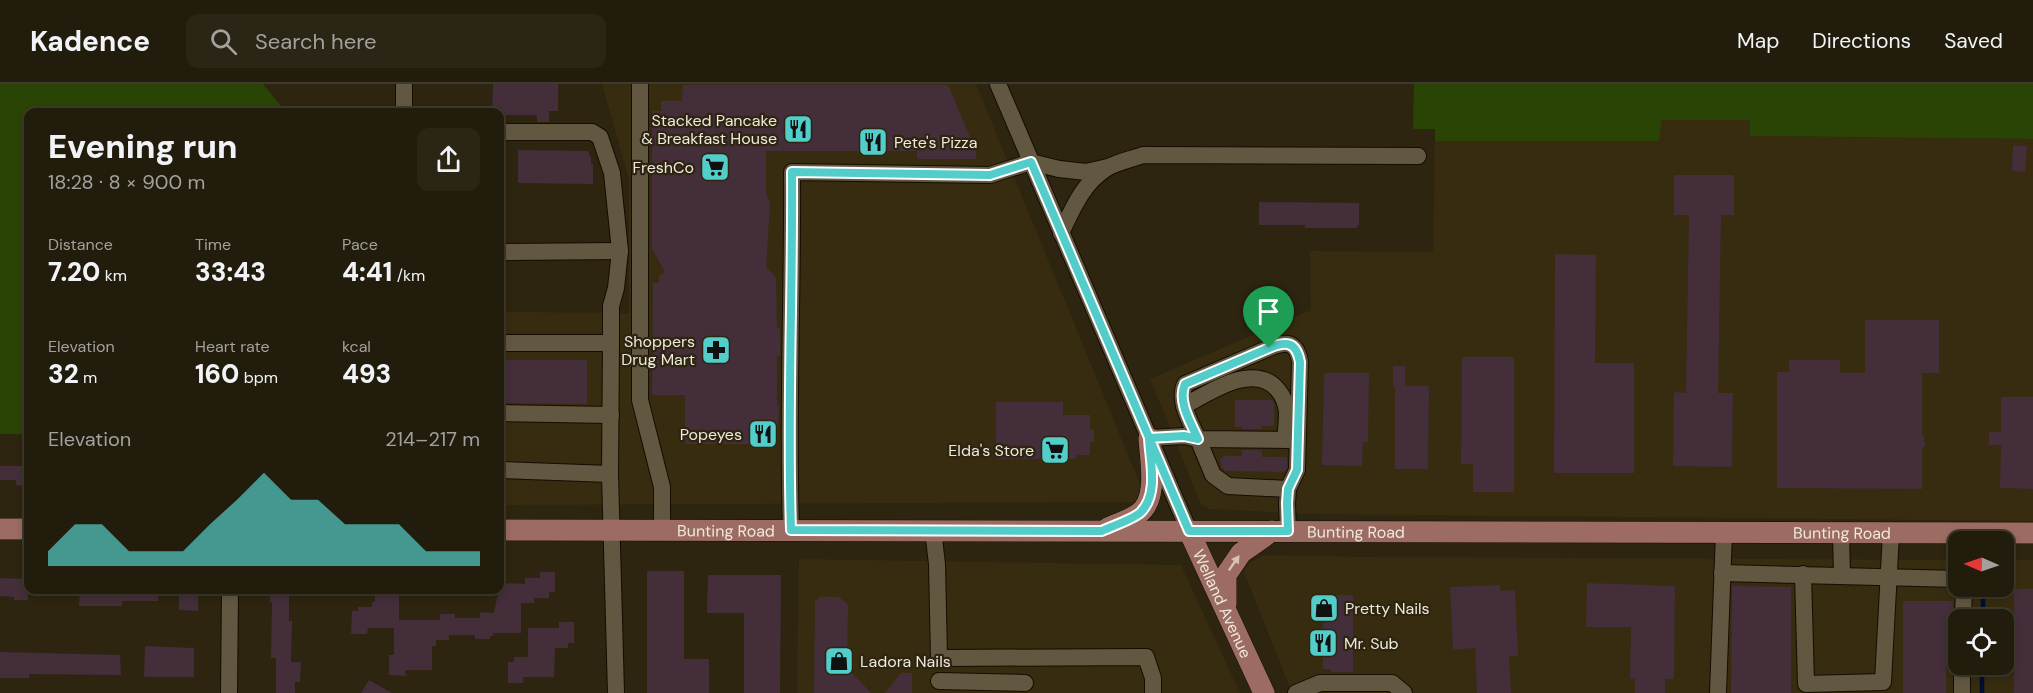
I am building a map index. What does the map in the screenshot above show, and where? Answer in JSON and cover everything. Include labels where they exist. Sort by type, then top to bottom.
[{"type":"main road","points":[[1102,531],[1140,513],[1146,504],[1152,486],[1149,438]]},
{"type":"main road","points":[[0,529],[24,529]]},
{"type":"main road","name":"Bunting Road","points":[[504,530],[1724,532],[1891,533],[1948,536]]},
{"type":"main road","name":"Welland Avenue","points":[[1189,531],[1264,693]]},
{"type":"main road","points":[[1226,611],[1226,574],[1241,552],[1280,531]]},
{"type":"main road","name":"Bunting Road","points":[[2014,534],[2033,533]]},
{"type":"street","points":[[404,84],[404,108]]},
{"type":"street","points":[[640,84],[640,400],[662,487],[662,530]]},
{"type":"street","name":"Welland Avenue","points":[[998,84],[1189,531]]},
{"type":"street","points":[[504,132],[592,132],[600,137],[612,173],[620,250],[616,288],[611,306],[610,415],[616,693]]},
{"type":"street","points":[[791,530],[789,467],[792,172],[990,175],[1031,162],[1059,169],[1086,172],[1108,168],[1143,155],[1418,156]]},
{"type":"street","points":[[1061,233],[1075,203],[1088,183],[1108,168]]},
{"type":"street","points":[[504,252],[620,250]]},
{"type":"street","points":[[504,343],[611,343]]},
{"type":"street","points":[[1288,489],[1227,486],[1213,475],[1184,406],[1181,391],[1185,384],[1281,343],[1292,345],[1298,352],[1300,362],[1292,440]]},
{"type":"street","points":[[1184,406],[1226,384],[1251,378],[1272,383],[1283,396],[1297,470],[1288,489],[1280,531]]},
{"type":"street","points":[[504,413],[610,415]]},
{"type":"street","points":[[1149,438],[1184,436],[1198,439],[1292,440]]},
{"type":"street","points":[[504,470],[610,474]]},
{"type":"street","points":[[933,530],[937,564],[939,687],[1025,683]]},
{"type":"street","points":[[1718,693],[1724,532]]},
{"type":"street","points":[[1841,533],[1842,574]]},
{"type":"street","points":[[1803,574],[1806,684],[1883,682],[1891,533]]},
{"type":"street","points":[[1722,573],[1842,574],[1948,579]]},
{"type":"street","points":[[228,693],[230,594]]},
{"type":"street","points":[[939,658],[1146,657],[1153,678],[1153,693]]},
{"type":"street","points":[[1962,675],[1962,693]]},
{"type":"street","points":[[1296,693],[1320,683],[1392,683],[1404,693]]},
{"type":"shaded area","points":[[602,84],[976,84],[1140,484],[1137,502],[504,505],[504,312],[629,313],[629,179]]},
{"type":"shaded area","points":[[1662,120],[1750,120],[1750,136],[2033,139],[2033,521],[1312,514],[1209,509],[1201,504],[1150,379],[1311,310],[1310,251],[1433,252],[1435,141],[1659,141]]},
{"type":"shaded area","points":[[1265,555],[1948,560],[1948,597],[2014,597],[2014,560],[2033,560],[2033,693],[1292,693],[1244,572],[1249,563]]},
{"type":"shaded area","points":[[799,559],[1181,565],[1240,693],[797,693]]},
{"type":"green space","points":[[0,84],[263,84],[283,108],[24,108],[24,434],[0,434]]},
{"type":"green space","points":[[1414,84],[2033,84],[2033,139],[1750,136],[1750,120],[1662,120],[1659,141],[1435,141],[1435,129],[1413,129]]},
{"type":"building","points":[[493,84],[558,84],[558,111],[549,111],[549,122],[537,122],[537,115],[504,115],[504,108],[492,108]]},
{"type":"building","points":[[683,85],[948,85],[976,151],[976,159],[917,159],[917,151],[766,151],[766,193],[770,203],[766,267],[776,278],[777,328],[780,328],[780,356],[777,356],[777,406],[779,406],[777,444],[685,444],[685,395],[652,395],[653,283],[659,283],[659,276],[665,272],[652,249],[652,111],[661,111],[661,101],[682,101]]},
{"type":"building","points":[[2013,145],[2027,146],[2025,172],[2012,171]]},
{"type":"building","points":[[518,150],[588,151],[591,164],[593,164],[593,184],[518,183]]},
{"type":"building","points":[[1674,175],[1734,175],[1734,215],[1721,215],[1718,393],[1733,393],[1732,467],[1673,466],[1674,392],[1686,393],[1689,215],[1674,215]]},
{"type":"building","points":[[1259,202],[1359,203],[1359,225],[1357,228],[1305,228],[1305,225],[1259,225]]},
{"type":"building","points":[[1555,254],[1596,255],[1595,363],[1634,363],[1634,473],[1554,473]]},
{"type":"building","points":[[1865,320],[1939,320],[1939,373],[1922,373],[1922,435],[1924,435],[1925,447],[1922,447],[1922,489],[1777,488],[1777,372],[1789,372],[1789,360],[1840,360],[1840,373],[1865,373]]},
{"type":"building","points":[[1462,357],[1514,357],[1514,492],[1473,492],[1473,464],[1461,464]]},
{"type":"building","points":[[504,360],[587,360],[587,404],[504,403]]},
{"type":"building","points":[[1393,366],[1405,366],[1405,386],[1429,386],[1428,469],[1395,469]]},
{"type":"building","points":[[1324,373],[1369,373],[1368,442],[1363,442],[1362,466],[1322,465]]},
{"type":"building","points":[[2001,397],[2033,397],[2033,489],[2000,488],[2001,445],[1989,445],[1989,432],[2001,432]]},
{"type":"building","points":[[1235,400],[1272,400],[1274,426],[1262,426],[1262,429],[1235,427]]},
{"type":"building","points":[[996,402],[1063,402],[1063,415],[1090,415],[1090,429],[1094,429],[1094,442],[1090,442],[1090,455],[1076,455],[1076,459],[996,459]]},
{"type":"building","points":[[1242,450],[1262,450],[1262,457],[1287,457],[1287,468],[1284,472],[1226,471],[1222,468],[1220,460],[1224,456],[1242,456]]},
{"type":"building","points":[[0,466],[24,466],[24,486],[16,485],[16,480],[0,480]]},
{"type":"building","points":[[647,571],[684,571],[684,659],[709,659],[709,693],[647,693]]},
{"type":"building","points":[[540,572],[555,572],[555,592],[549,592],[549,598],[534,598],[534,603],[521,603],[521,633],[493,633],[490,639],[475,639],[475,635],[449,635],[449,640],[436,640],[436,646],[432,646],[432,670],[405,670],[406,676],[389,675],[389,655],[394,655],[394,628],[368,628],[367,634],[351,634],[352,611],[358,611],[358,607],[372,607],[375,594],[399,594],[399,620],[440,620],[440,614],[455,614],[455,618],[480,618],[480,612],[494,613],[498,594],[504,594],[504,583],[525,584],[525,578],[540,578]]},
{"type":"building","points":[[708,575],[781,575],[780,693],[744,693],[744,613],[707,613]]},
{"type":"building","points":[[0,578],[24,579],[24,594],[28,594],[28,600],[14,600],[14,597],[0,596]]},
{"type":"building","points":[[1587,583],[1675,586],[1674,679],[1665,679],[1665,693],[1635,693],[1635,678],[1630,679],[1631,627],[1586,627]]},
{"type":"building","points":[[1500,585],[1500,591],[1515,590],[1518,656],[1509,656],[1511,693],[1477,693],[1475,648],[1453,650],[1450,587]]},
{"type":"building","points":[[1732,586],[1791,587],[1791,693],[1731,693]]},
{"type":"building","points":[[2014,589],[2033,589],[2033,693],[2014,693]]},
{"type":"building","points":[[80,594],[158,594],[158,601],[122,601],[122,606],[79,606]]},
{"type":"building","points":[[179,594],[198,594],[198,611],[179,610]]},
{"type":"building","points":[[270,594],[289,594],[289,621],[292,621],[291,662],[301,662],[300,682],[295,682],[295,693],[276,693],[276,658],[271,658],[272,602],[270,602]]},
{"type":"building","points":[[1323,595],[1353,595],[1353,672],[1331,672],[1331,669],[1323,669]]},
{"type":"building","points":[[820,597],[839,597],[848,605],[847,668],[871,693],[814,693],[815,602]]},
{"type":"building","points":[[1903,601],[1953,601],[1953,609],[1948,609],[1946,693],[1903,693]]},
{"type":"building","points":[[559,622],[574,622],[574,643],[568,643],[568,648],[555,648],[554,677],[523,677],[523,683],[508,683],[508,662],[514,662],[514,657],[528,657],[528,628],[559,628]]},
{"type":"building","points":[[145,646],[194,648],[194,677],[144,677]]},
{"type":"building","points":[[0,652],[120,655],[121,675],[29,674],[29,678],[0,678]]},
{"type":"building","points":[[901,673],[912,673],[912,693],[885,693]]},
{"type":"building","points":[[369,680],[392,693],[361,693]]},
{"type":"waterway","points":[[1983,597],[1983,609]]},
{"type":"waterway","points":[[1982,675],[1982,693]]},
{"type":"place","name":"Stacked Pancake & Breakfast House","points":[[798,129]]},
{"type":"place","name":"Pete's Pizza","points":[[873,142]]},
{"type":"place","name":"FreshCo","points":[[715,167]]},
{"type":"place","name":"Shoppers Drug Mart","points":[[716,350]]},
{"type":"place","name":"Popeyes","points":[[763,434]]},
{"type":"place","name":"Elda's Store","points":[[1055,450]]},
{"type":"place","name":"Pretty Nails","points":[[1324,608]]},
{"type":"place","name":"Mr. Sub","points":[[1323,643]]},
{"type":"place","name":"Ladora Nails","points":[[839,661]]},
{"type":"route","points":[[1269,348],[1185,384],[1181,391],[1184,406],[1198,439],[1184,436],[1149,438],[1152,486],[1146,504],[1140,513],[1102,531],[791,530],[789,467],[792,172],[990,175],[1031,162],[1149,438],[1189,531],[1288,531],[1288,489],[1297,470],[1300,362],[1298,352],[1292,345],[1281,343],[1269,348]]}]
